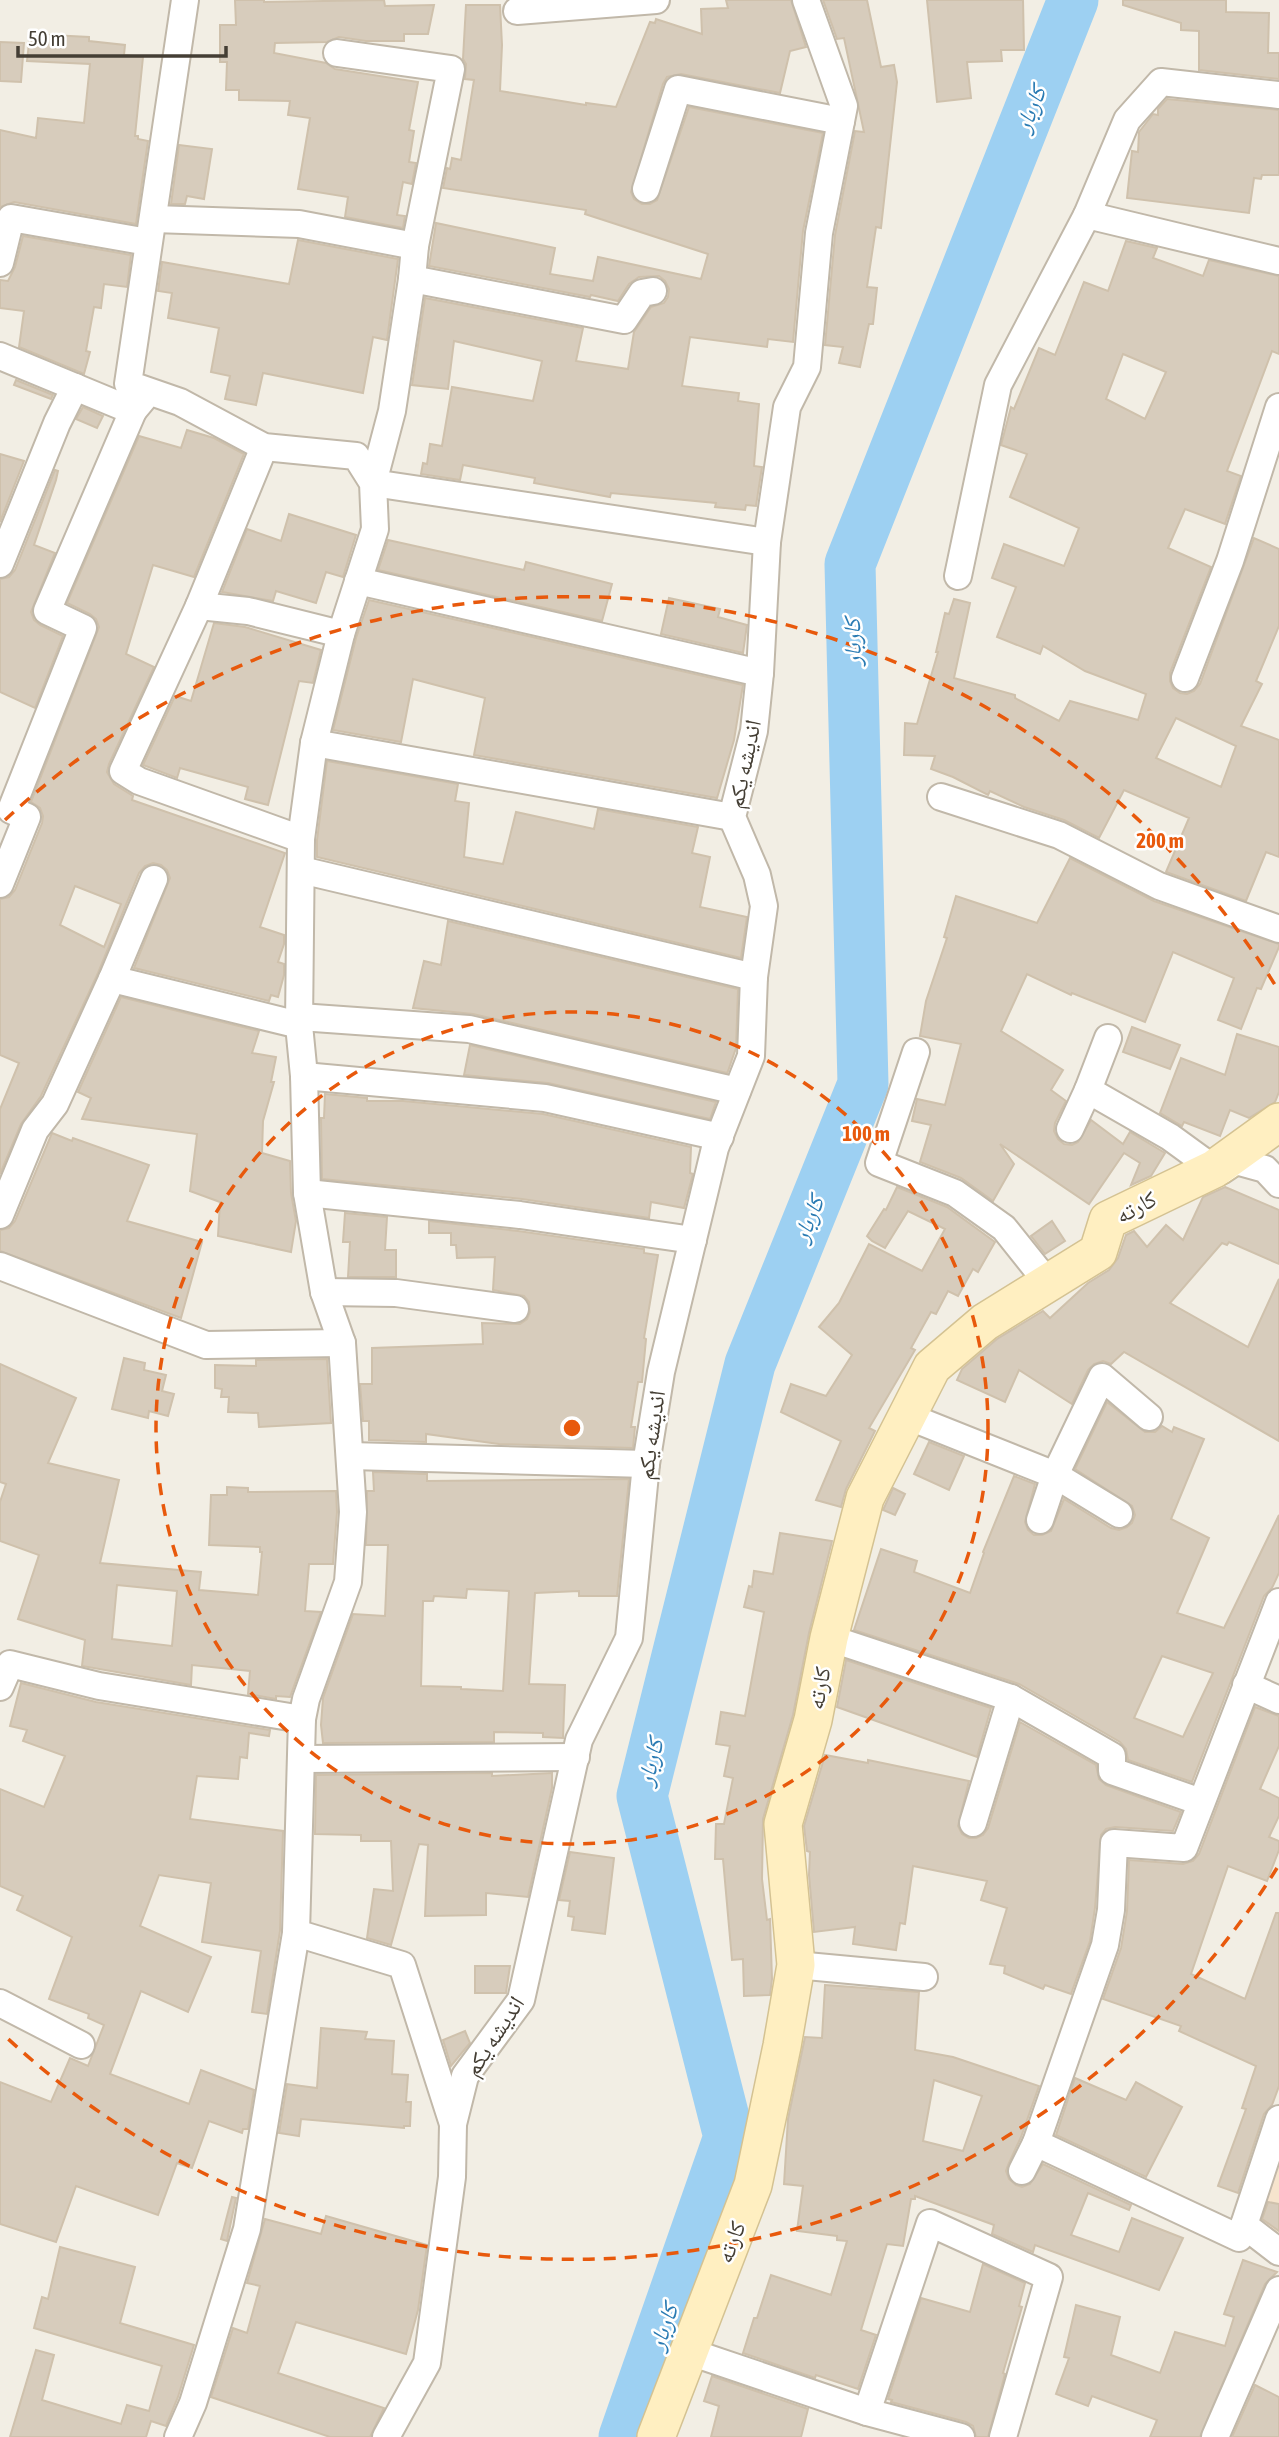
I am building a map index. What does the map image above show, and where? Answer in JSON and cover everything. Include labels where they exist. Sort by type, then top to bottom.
[{"type":"street","points":[[141,401],[128,384],[185,0]]},
{"type":"street","points":[[517,11],[656,0]]},
{"type":"street","name":"اندیشه یکم","points":[[386,2437],[427,2363],[452,2177],[453,2124],[465,2076],[522,2000],[579,1740],[629,1638],[646,1464],[661,1372],[720,1137],[751,1056],[754,977],[764,906],[757,875],[732,817],[754,732],[767,542],[787,407],[807,367],[819,233],[844,106],[806,0]]},
{"type":"street","points":[[178,2437],[193,2403],[247,2229],[296,1933],[302,1718],[306,1699],[348,1583],[353,1512],[342,1343],[324,1292],[307,1193],[300,1021],[302,839],[314,743],[341,634],[375,529],[373,483],[392,411],[415,246],[451,69],[337,53]]},
{"type":"street","points":[[958,576],[998,384],[1087,215],[1128,120],[1161,82],[1279,95]]},
{"type":"street","points":[[646,189],[678,89],[841,121]]},
{"type":"street","points":[[1087,215],[1279,261]]},
{"type":"street","points":[[0,263],[11,218],[151,231],[299,224],[415,246]]},
{"type":"street","points":[[412,279],[624,320],[642,293],[653,290]]},
{"type":"street","points":[[0,356],[75,387],[141,401],[180,402],[264,447],[356,456],[373,483],[767,542]]},
{"type":"street","points":[[0,564],[57,423],[75,387]]},
{"type":"street","points":[[0,884],[27,817],[11,810],[83,628],[47,611],[141,401]]},
{"type":"street","points":[[1185,678],[1230,562],[1279,407]]},
{"type":"street","points":[[264,447],[199,606],[123,771],[139,781],[302,839]]},
{"type":"street","points":[[358,582],[760,673]]},
{"type":"street","points":[[199,606],[248,611],[341,634]]},
{"type":"street","points":[[314,743],[732,817]]},
{"type":"street","points":[[941,797],[1059,835],[1159,886],[1279,929]]},
{"type":"street","points":[[301,870],[754,977]]},
{"type":"street","points":[[0,1215],[35,1130],[55,1104],[154,879]]},
{"type":"street","points":[[112,979],[300,1021],[469,1030],[737,1091]]},
{"type":"street","points":[[1070,1129],[1108,1038]]},
{"type":"street","points":[[916,1052],[879,1163],[955,1193],[1004,1228],[1048,1283]]},
{"type":"street","points":[[304,1076],[545,1098],[720,1137]]},
{"type":"street","points":[[1088,1090],[1170,1137],[1214,1169]]},
{"type":"street","name":"کارته","points":[[656,2437],[753,2185],[796,1965],[783,1824],[813,1720],[829,1638],[865,1498],[932,1367],[985,1322],[1098,1252],[1108,1220],[1214,1169],[1279,1122]]},
{"type":"street","points":[[1135,1205],[1201,1183],[1236,1161],[1265,1169],[1279,1184]]},
{"type":"street","points":[[307,1193],[520,1215],[693,1240]]},
{"type":"street","points":[[0,1266],[206,1345],[342,1343]]},
{"type":"street","points":[[324,1292],[396,1293],[515,1309]]},
{"type":"street","points":[[1040,1520],[1055,1475],[1102,1377],[1149,1417]]},
{"type":"street","points":[[906,1416],[1055,1475],[1119,1514]]},
{"type":"street","points":[[350,1456],[646,1464]]},
{"type":"street","points":[[1023,2171],[1036,2143],[1107,1935],[1114,1843],[1184,1848],[1279,1602]]},
{"type":"street","points":[[829,1638],[1011,1698],[1112,1756],[1112,1771],[1201,1802]]},
{"type":"street","points":[[0,1687],[10,1664],[100,1686],[302,1718]]},
{"type":"street","points":[[1246,1685],[1279,1700]]},
{"type":"street","points":[[973,1823],[1011,1698]]},
{"type":"street","points":[[302,1759],[576,1757]]},
{"type":"street","points":[[296,1933],[402,1965],[453,2124]]},
{"type":"street","points":[[796,1965],[923,1977]]},
{"type":"street","points":[[0,2003],[81,2045]]},
{"type":"street","points":[[1036,2143],[1240,2238],[1279,2119]]},
{"type":"street","points":[[867,2412],[930,2223],[1049,2277],[1003,2437]]},
{"type":"street","points":[[1244,2225],[1279,2252]]},
{"type":"street","points":[[1215,2437],[1279,2290]]},
{"type":"street","points":[[690,2352],[867,2412],[961,2437]]},
{"type":"shaded area","points":[[1279,2128],[1279,2242],[1248,2222]]},
{"type":"building","points":[[235,0],[384,0],[385,6],[434,5],[428,34],[404,34],[404,41],[366,41],[339,37],[327,42],[275,43],[274,53],[326,63],[335,69],[418,82],[409,130],[414,131],[409,162],[416,163],[412,184],[403,182],[397,215],[405,216],[403,228],[345,217],[348,197],[298,189],[310,118],[288,115],[290,101],[239,100],[239,90],[226,90],[227,62],[220,62],[220,25],[236,25]]},
{"type":"building","points":[[726,0],[791,0],[806,47],[790,51],[780,93],[681,74],[667,77],[631,192],[634,199],[642,204],[657,200],[689,107],[823,133],[803,231],[793,342],[768,339],[767,347],[690,337],[682,386],[739,393],[738,401],[759,404],[754,466],[762,467],[756,506],[746,505],[745,510],[715,507],[716,503],[611,493],[610,497],[534,483],[535,478],[463,465],[460,480],[421,474],[423,463],[427,464],[430,444],[442,446],[452,387],[533,401],[542,361],[454,341],[448,389],[412,385],[425,298],[583,328],[576,361],[628,369],[634,332],[651,307],[664,303],[669,289],[659,276],[639,277],[629,284],[618,301],[429,266],[436,223],[555,248],[550,274],[593,281],[598,257],[701,279],[708,254],[585,214],[586,210],[443,188],[452,158],[461,160],[474,80],[465,79],[466,64],[463,59],[466,5],[500,5],[500,91],[586,105],[616,107],[650,22],[655,23],[656,19],[702,34],[701,9],[728,8]]},
{"type":"building","points":[[823,0],[867,0],[881,67],[894,65],[897,82],[881,228],[876,227],[867,287],[877,288],[873,324],[869,324],[860,367],[839,363],[843,347],[825,345],[835,235],[855,131],[864,132],[844,38],[837,39]]},
{"type":"building","points":[[927,0],[1023,0],[1024,50],[1001,50],[1002,61],[967,62],[971,98],[937,102]]},
{"type":"building","points":[[1123,0],[1226,0],[1226,12],[1269,13],[1268,53],[1279,53],[1279,79],[1199,70],[1199,31],[1181,30],[1181,23],[1123,5]]},
{"type":"building","points":[[30,34],[89,37],[89,41],[125,45],[124,55],[143,57],[135,136],[148,141],[136,224],[14,202],[0,207],[0,130],[36,138],[38,118],[84,123],[90,64],[27,61]]},
{"type":"building","points":[[0,42],[24,43],[21,82],[0,81]]},
{"type":"building","points":[[1167,99],[1279,110],[1279,175],[1254,178],[1249,213],[1127,198],[1132,151],[1138,152],[1139,132],[1153,114],[1158,115],[1158,109]]},
{"type":"building","points":[[179,145],[212,149],[204,199],[187,196],[185,204],[171,204]]},
{"type":"building","points":[[23,236],[131,255],[127,287],[104,284],[101,308],[94,307],[86,351],[90,352],[84,374],[19,347],[24,311],[0,308],[0,280],[8,281],[15,267]]},
{"type":"building","points":[[298,240],[398,259],[387,340],[373,337],[363,393],[263,373],[256,405],[225,399],[230,376],[211,372],[219,328],[168,318],[172,293],[158,291],[162,262],[289,284]]},
{"type":"building","points":[[1126,241],[1157,248],[1153,258],[1203,276],[1209,260],[1279,276],[1279,354],[1272,351],[1227,471],[1241,476],[1225,524],[1185,509],[1168,548],[1211,567],[1170,673],[1173,688],[1187,694],[1200,684],[1254,538],[1279,549],[1279,626],[1256,681],[1262,684],[1241,726],[1279,740],[1279,857],[1266,852],[1246,901],[1166,872],[1189,818],[1124,790],[1099,838],[1064,820],[1024,807],[990,791],[988,795],[931,769],[935,756],[904,755],[905,723],[917,724],[938,652],[945,613],[949,614],[954,599],[970,603],[954,678],[1015,695],[1015,698],[1059,721],[1070,701],[1138,720],[1146,694],[1085,671],[1043,646],[1040,654],[997,637],[1016,587],[992,578],[1004,544],[1064,566],[1079,528],[1010,497],[1027,454],[1001,445],[1011,407],[1014,409],[1039,348],[1055,355],[1084,282],[1108,291]],"holes":[[[1123,354],[1166,372],[1145,419],[1106,399]],[[1176,718],[1236,746],[1221,787],[1156,758]]]},
{"type":"building","points":[[16,380],[53,395],[51,399],[14,385]]},
{"type":"building","points":[[83,407],[103,416],[97,428],[76,419]]},
{"type":"building","points":[[187,430],[214,438],[244,454],[194,577],[153,565],[126,654],[154,667],[107,772],[114,784],[133,796],[132,800],[285,853],[260,927],[284,935],[278,962],[284,964],[284,975],[278,997],[271,995],[269,1001],[134,968],[170,878],[161,865],[153,863],[145,866],[139,873],[98,973],[41,1096],[21,1124],[0,1174],[0,1109],[19,1063],[0,1055],[0,899],[9,897],[15,890],[42,823],[40,808],[31,802],[99,627],[90,614],[67,603],[139,436],[181,448]],"holes":[[[75,886],[121,904],[104,947],[60,925]]]},
{"type":"building","points":[[0,454],[24,461],[0,522]]},
{"type":"building","points":[[55,470],[58,471],[56,480],[34,545],[55,553],[31,612],[40,625],[63,636],[35,708],[0,692],[0,579],[9,577],[15,570]]},
{"type":"building","points":[[289,514],[356,535],[343,577],[326,572],[316,603],[276,591],[273,601],[222,592],[247,529],[281,541]]},
{"type":"building","points":[[388,540],[524,570],[526,562],[612,584],[602,621],[378,570]]},
{"type":"building","points":[[669,598],[720,609],[718,617],[747,625],[743,653],[661,634]]},
{"type":"building","points":[[369,600],[743,685],[734,740],[717,798],[474,755],[485,698],[413,679],[401,742],[333,730],[356,638]]},
{"type":"building","points":[[214,623],[245,627],[321,650],[313,683],[299,681],[268,805],[245,799],[248,787],[180,768],[177,778],[143,765],[175,696],[191,701]]},
{"type":"building","points":[[327,761],[458,784],[455,801],[469,803],[464,857],[503,864],[516,812],[594,829],[598,809],[698,827],[692,853],[710,857],[700,907],[747,917],[741,958],[317,857]]},
{"type":"building","points":[[1070,858],[1154,901],[1279,944],[1279,947],[1261,989],[1257,988],[1241,1029],[1218,1020],[1234,978],[1173,952],[1145,1022],[1072,993],[1071,995],[1027,974],[1001,1031],[1063,1070],[1051,1090],[1066,1101],[1055,1123],[1054,1131],[1058,1139],[1064,1144],[1072,1145],[1078,1142],[1091,1120],[1123,1144],[1130,1132],[1165,1153],[1151,1176],[1131,1185],[1140,1163],[1124,1153],[1089,1204],[1000,1144],[1014,1164],[993,1201],[961,1178],[920,1162],[931,1125],[912,1121],[917,1099],[945,1105],[961,1044],[920,1036],[926,1001],[947,938],[944,937],[956,896],[1037,923]]},
{"type":"building","points":[[448,921],[738,989],[736,1048],[727,1073],[473,1014],[413,1008],[424,961],[441,965]]},
{"type":"building","points":[[121,997],[259,1031],[252,1053],[276,1057],[271,1082],[274,1082],[263,1121],[262,1153],[290,1161],[291,1193],[296,1221],[291,1252],[218,1236],[220,1202],[190,1191],[197,1134],[82,1119],[91,1098],[78,1092]]},
{"type":"building","points":[[1132,1027],[1180,1045],[1170,1069],[1123,1052]]},
{"type":"building","points":[[1237,1034],[1279,1047],[1279,1092],[1275,1102],[1249,1118],[1230,1110],[1220,1136],[1184,1122],[1182,1126],[1160,1113],[1181,1058],[1225,1075]]},
{"type":"building","points":[[470,1045],[716,1102],[710,1119],[548,1083],[464,1075]]},
{"type":"building","points":[[325,1094],[367,1098],[367,1101],[403,1101],[543,1114],[691,1147],[690,1173],[693,1174],[684,1208],[651,1202],[649,1218],[522,1199],[322,1179],[321,1118],[324,1118]]},
{"type":"building","points":[[52,1133],[149,1165],[127,1221],[202,1242],[181,1318],[0,1251],[0,1230],[9,1228],[15,1221]]},
{"type":"building","points":[[897,1187],[947,1207],[995,1242],[978,1272],[973,1269],[958,1296],[948,1291],[936,1314],[931,1312],[911,1348],[915,1350],[869,1428],[875,1431],[846,1489],[841,1507],[816,1500],[841,1441],[781,1412],[791,1384],[826,1396],[852,1355],[819,1327],[839,1303],[869,1244],[922,1271],[945,1229],[908,1211],[885,1248],[872,1241],[867,1236],[884,1209],[886,1210]]},
{"type":"building","points":[[1225,1187],[1279,1210],[1279,1264],[1229,1242],[1227,1245],[1222,1243],[1170,1303],[1248,1347],[1279,1279],[1279,1441],[1124,1352],[1111,1364],[1103,1361],[1088,1370],[1072,1404],[1019,1370],[1005,1402],[957,1380],[962,1369],[997,1339],[1043,1311],[1050,1318],[1088,1283],[1109,1270],[1118,1258],[1126,1235],[1134,1231],[1147,1247],[1166,1225],[1183,1240],[1203,1197]]},
{"type":"building","points":[[345,1213],[387,1217],[385,1250],[396,1250],[396,1277],[348,1277],[350,1242],[343,1242]]},
{"type":"building","points":[[429,1221],[644,1249],[644,1253],[658,1255],[644,1338],[642,1382],[638,1382],[631,1427],[635,1427],[633,1448],[499,1444],[426,1434],[426,1442],[369,1440],[369,1421],[363,1421],[360,1384],[372,1384],[372,1348],[483,1344],[482,1323],[520,1324],[527,1319],[530,1312],[529,1302],[524,1296],[493,1290],[495,1257],[457,1258],[456,1245],[451,1245],[451,1233],[429,1233]]},
{"type":"building","points":[[1052,1221],[1065,1241],[1045,1254],[1031,1236]]},
{"type":"building","points":[[124,1358],[145,1363],[144,1370],[166,1375],[162,1391],[174,1394],[168,1416],[149,1411],[148,1418],[112,1409]]},
{"type":"building","points":[[327,1359],[331,1423],[259,1427],[258,1413],[228,1412],[229,1397],[221,1397],[222,1389],[215,1388],[215,1365],[256,1366],[256,1360]]},
{"type":"building","points":[[0,1364],[76,1398],[48,1463],[119,1480],[100,1563],[201,1572],[199,1590],[258,1595],[262,1552],[260,1547],[209,1545],[211,1495],[227,1495],[227,1487],[248,1488],[248,1492],[336,1491],[333,1564],[309,1564],[305,1611],[321,1612],[290,1697],[276,1696],[276,1699],[248,1694],[250,1671],[192,1665],[191,1685],[82,1666],[85,1640],[18,1619],[39,1555],[0,1541],[0,1502],[6,1484],[0,1482]],"holes":[[[117,1585],[177,1591],[172,1646],[112,1639]]]},
{"type":"building","points":[[1107,1402],[1145,1432],[1155,1432],[1162,1426],[1172,1432],[1174,1427],[1204,1439],[1171,1519],[1209,1538],[1177,1613],[1224,1628],[1279,1515],[1279,1573],[1272,1588],[1264,1596],[1192,1782],[1128,1760],[1126,1749],[1120,1742],[1019,1684],[854,1630],[881,1549],[917,1561],[914,1572],[970,1593],[983,1552],[1014,1476],[1035,1484],[1025,1522],[1034,1535],[1051,1531],[1064,1499],[1111,1528],[1119,1530],[1132,1523],[1135,1515],[1132,1506],[1075,1469]],"holes":[[[1162,1656],[1213,1673],[1183,1737],[1134,1718]]]},
{"type":"building","points":[[929,1442],[964,1456],[949,1490],[914,1474]]},
{"type":"building","points":[[373,1472],[427,1474],[427,1481],[629,1479],[617,1596],[579,1596],[579,1591],[535,1593],[529,1684],[565,1685],[563,1738],[543,1737],[543,1733],[494,1732],[494,1742],[323,1743],[323,1698],[353,1614],[385,1616],[388,1545],[366,1545],[367,1491],[374,1491]],"holes":[[[467,1589],[509,1591],[503,1691],[421,1686],[423,1601],[433,1601],[434,1596],[466,1598]]]},
{"type":"building","points":[[893,1488],[905,1494],[895,1515],[883,1510]]},
{"type":"building","points":[[780,1533],[832,1541],[809,1633],[793,1715],[763,1819],[762,1879],[767,1920],[770,1919],[770,1995],[744,1996],[743,1959],[732,1960],[723,1859],[715,1859],[716,1824],[724,1824],[733,1778],[724,1776],[730,1746],[716,1744],[721,1712],[745,1716],[764,1612],[744,1607],[749,1586],[752,1587],[754,1571],[773,1574]]},
{"type":"building","points":[[846,1660],[991,1708],[977,1757],[837,1707]]},
{"type":"building","points":[[21,1683],[96,1702],[270,1730],[269,1736],[249,1733],[247,1758],[240,1757],[238,1779],[197,1776],[190,1819],[283,1831],[280,1931],[267,2014],[252,2012],[261,1951],[202,1942],[211,1883],[159,1875],[140,1926],[211,1957],[188,2012],[141,1991],[110,2074],[189,2104],[201,2070],[254,2090],[248,2129],[243,2129],[242,2133],[209,2121],[192,2168],[177,2163],[158,2215],[76,2186],[56,2242],[0,2224],[0,2082],[51,2102],[70,2058],[88,2066],[104,2025],[88,2018],[89,2014],[49,1999],[72,1937],[17,1910],[23,1896],[0,1886],[0,1789],[44,1807],[65,1756],[23,1741],[27,1730],[10,1726]]},
{"type":"building","points":[[1255,1707],[1279,1716],[1279,1746],[1260,1789],[1279,1798],[1279,1816],[1269,1837],[1279,1841],[1279,1850],[1267,1881],[1228,1866],[1191,1974],[1245,1999],[1276,1913],[1279,1913],[1279,2086],[1272,2105],[1264,2114],[1238,2193],[1218,2186],[1246,2109],[1242,2108],[1256,2066],[1179,2031],[1181,2026],[1103,1999],[1121,1948],[1127,1911],[1129,1860],[1183,1864],[1193,1861],[1199,1854]]},
{"type":"building","points":[[1020,1722],[1096,1765],[1099,1779],[1106,1785],[1181,1812],[1173,1831],[1115,1827],[1106,1829],[1101,1835],[1090,1941],[1071,1994],[1045,1985],[1043,1989],[1004,1973],[1005,1966],[990,1964],[1007,1908],[981,1900],[987,1881],[913,1866],[905,1924],[900,1923],[896,1950],[853,1944],[855,1927],[814,1932],[809,1875],[810,1852],[807,1851],[804,1826],[825,1755],[868,1763],[868,1760],[969,1781],[958,1826],[962,1834],[976,1838],[983,1835],[988,1828]]},
{"type":"building","points":[[492,1773],[492,1776],[552,1773],[552,1788],[528,1897],[486,1893],[486,1915],[425,1916],[428,1845],[419,1844],[391,1945],[367,1938],[374,1889],[393,1891],[391,1841],[361,1841],[361,1835],[315,1834],[316,1775]]},
{"type":"building","points":[[570,1852],[614,1858],[605,1934],[572,1930],[574,1917],[568,1916],[570,1901],[559,1900]]},
{"type":"building","points":[[475,1966],[510,1966],[506,1993],[475,1993]]},
{"type":"building","points":[[825,1985],[919,1992],[915,2050],[953,2057],[1039,2086],[1006,2171],[1009,2179],[1022,2187],[1030,2184],[1043,2164],[1131,2205],[1129,2210],[1088,2193],[1071,2235],[1119,2252],[1132,2218],[1183,2238],[1159,2290],[1035,2245],[1033,2252],[992,2234],[994,2225],[915,2196],[915,2199],[911,2199],[903,2246],[887,2244],[861,2330],[876,2335],[858,2389],[816,2375],[815,2378],[743,2353],[771,2275],[831,2295],[847,2241],[837,2240],[837,2236],[797,2231],[803,2186],[784,2184],[788,2119],[805,2037],[822,2038]],"holes":[[[934,2080],[982,2096],[963,2151],[923,2141]]]},
{"type":"building","points":[[321,2028],[367,2032],[365,2039],[394,2041],[392,2074],[408,2075],[406,2102],[411,2102],[410,2126],[404,2128],[301,2119],[299,2136],[279,2133],[287,2084],[317,2088]]},
{"type":"building","points":[[465,2031],[470,2043],[451,2066],[443,2040]]},
{"type":"building","points":[[1075,2078],[1126,2100],[1136,2082],[1182,2107],[1146,2177],[1056,2135]]},
{"type":"building","points":[[232,2197],[236,2198],[227,2241],[221,2239]]},
{"type":"building","points":[[1268,2202],[1279,2204],[1279,2231],[1262,2219]]},
{"type":"building","points":[[326,2216],[427,2245],[418,2310],[406,2354],[296,2322],[278,2373],[384,2408],[370,2437],[330,2437],[211,2397],[233,2328],[247,2333],[260,2286],[247,2283],[265,2219],[321,2234]]},
{"type":"building","points":[[60,2247],[135,2267],[120,2323],[194,2345],[166,2426],[151,2421],[146,2437],[10,2437],[36,2350],[54,2355],[42,2400],[121,2424],[127,2405],[149,2411],[162,2366],[34,2328],[42,2297],[48,2299]]},
{"type":"building","points":[[1243,2260],[1277,2272],[1265,2284],[1200,2437],[1150,2437],[1157,2420],[1092,2396],[1088,2406],[1056,2394],[1069,2358],[1064,2357],[1076,2305],[1120,2317],[1111,2355],[1160,2373],[1175,2332],[1225,2346],[1234,2317],[1224,2314]]},
{"type":"building","points":[[983,2264],[1025,2283],[1019,2306],[1022,2307],[988,2437],[976,2437],[973,2426],[966,2422],[888,2399],[921,2298],[970,2312]]},
{"type":"building","points":[[712,2376],[808,2409],[801,2437],[711,2437],[719,2406],[704,2401]]},
{"type":"building","points":[[1255,2385],[1279,2397],[1279,2437],[1232,2437]]},
{"type":"waterway","name":"کاربار","points":[[624,2437],[729,2137],[642,1796],[750,1364],[863,1084],[850,564],[1073,0]]}]
